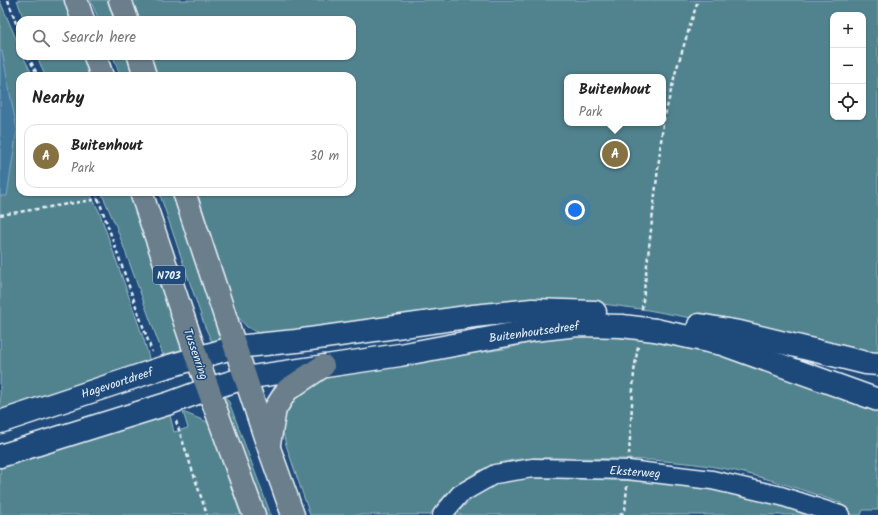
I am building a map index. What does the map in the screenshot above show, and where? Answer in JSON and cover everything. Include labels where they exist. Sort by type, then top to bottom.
[{"type":"highway","points":[[76,0],[82,16]]},
{"type":"highway","points":[[120,0],[126,16]]},
{"type":"highway","points":[[96,60],[101,72]]},
{"type":"highway","points":[[140,60],[144,72]]},
{"type":"highway","name":"Tussenring","points":[[142,196],[197,358],[254,515]]},
{"type":"highway","points":[[185,196],[268,447],[293,515]]},
{"type":"highway","points":[[268,447],[275,409],[287,390],[323,366]]},
{"type":"main road","name":"Buitenhoutsedreef","points":[[235,347],[296,341],[474,316],[532,310],[584,311],[623,320],[739,332],[874,365]]},
{"type":"main road","name":"Buitenhoutsedreef","points":[[208,389],[245,378],[400,355],[534,330],[623,320]]},
{"type":"main road","name":"Buitenhoutsedreef","points":[[656,324],[722,344],[878,400]]},
{"type":"main road","name":"Hagevoortdreef","points":[[0,422],[159,369],[235,347]]},
{"type":"main road","points":[[0,456],[170,403],[208,389]]},
{"type":"street","name":"Eksterweg","points":[[442,515],[460,494],[495,474],[533,468],[628,470],[712,480],[781,496],[840,515]]},
{"type":"path","points":[[8,0],[16,23]]},
{"type":"path","points":[[666,112],[675,74],[698,0]]},
{"type":"path","points":[[30,60],[36,72]]},
{"type":"path","points":[[645,284],[663,126]]},
{"type":"path","points":[[0,215],[99,200]]},
{"type":"path","points":[[620,515],[625,511],[634,372]]},
{"type":"green space","points":[[17,0],[66,0],[72,16],[23,16]]},
{"type":"green space","points":[[90,0],[107,0],[113,16],[97,16]]},
{"type":"green space","points":[[132,0],[878,0],[878,355],[648,310],[595,303],[473,305],[397,316],[316,331],[262,335],[247,327],[237,316],[198,196],[356,196],[356,72],[157,72],[152,60],[356,60],[356,16],[137,16]]},
{"type":"green space","points":[[0,1],[16,39],[16,60],[25,60],[31,72],[16,72],[16,196],[91,196],[99,211],[144,340],[150,362],[0,414]]},
{"type":"green space","points":[[39,60],[86,60],[90,72],[43,72]]},
{"type":"green space","points":[[114,60],[127,60],[132,72],[119,72]]},
{"type":"green space","points":[[103,196],[131,196],[183,349],[163,355],[116,226]]},
{"type":"green space","points":[[160,196],[174,196],[220,331],[222,338],[218,343],[214,344],[205,327]]},
{"type":"green space","points":[[627,330],[878,396],[878,510],[863,510],[861,515],[838,515],[841,503],[787,485],[712,466],[653,460],[543,458],[512,460],[483,469],[465,479],[449,491],[430,515],[310,515],[286,445],[281,424],[284,406],[314,378],[404,363],[504,349],[546,339]]},
{"type":"green space","points":[[221,391],[229,402],[271,515],[257,515]]},
{"type":"green space","points":[[183,412],[212,424],[213,436],[241,515],[0,515],[0,466],[170,415],[174,432],[188,428]]},
{"type":"green space","points":[[514,478],[688,483],[741,492],[814,515],[456,515],[467,503],[481,492],[496,484]]},
{"type":"water","points":[[0,51],[2,51],[16,125],[16,137],[7,196],[0,196]]},
{"type":"place","name":"Buitenhout","points":[[615,154]]}]
